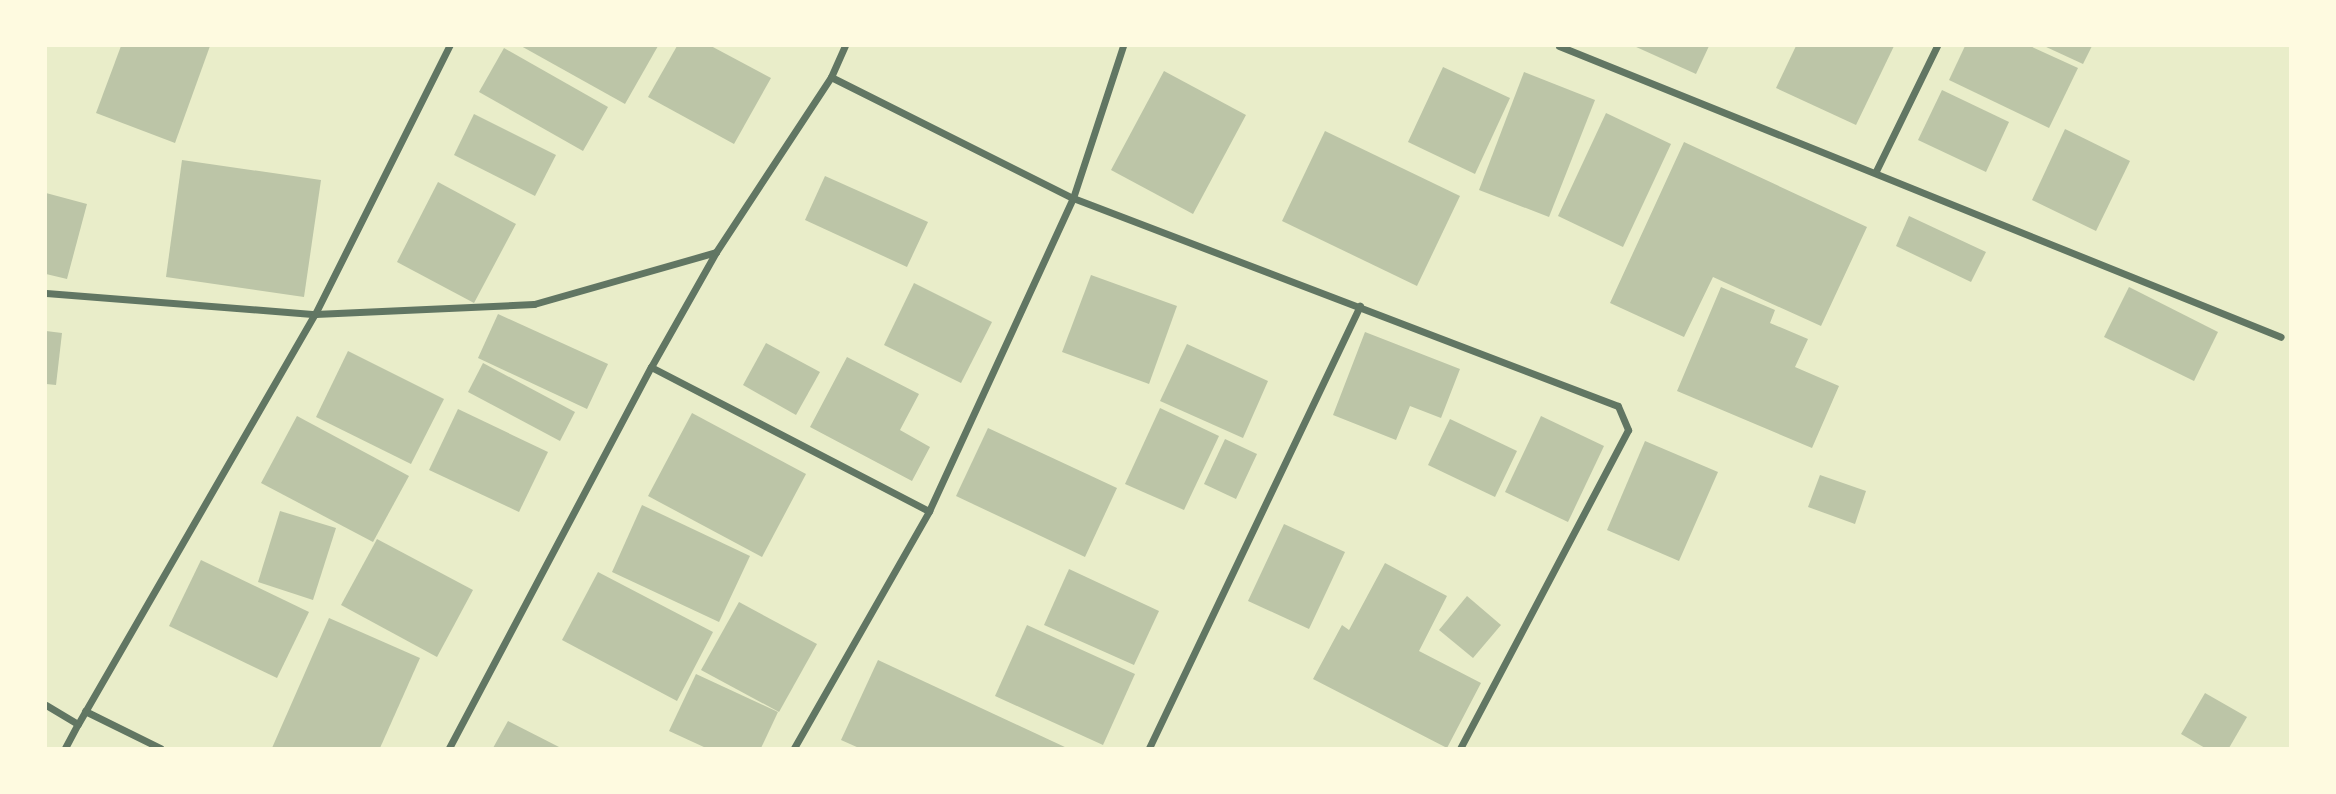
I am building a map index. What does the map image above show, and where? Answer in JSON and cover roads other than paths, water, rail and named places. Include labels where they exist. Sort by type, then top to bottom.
[{"type":"street","points":[[65,748],[315,314],[449,46]]},
{"type":"street","points":[[449,748],[651,367],[716,252],[831,77],[845,46]]},
{"type":"street","points":[[794,748],[929,511],[1073,198],[1123,46]]},
{"type":"street","points":[[1559,46],[1876,171],[2281,337]]},
{"type":"street","points":[[1876,171],[1937,46]]},
{"type":"street","points":[[831,77],[1073,198],[1618,406],[1628,430],[1460,748]]},
{"type":"street","points":[[46,293],[315,314],[534,304],[716,252]]},
{"type":"street","points":[[1149,748],[1360,306]]},
{"type":"street","points":[[651,367],[929,511]]},
{"type":"street","points":[[46,705],[78,724]]},
{"type":"street","points":[[86,711],[160,748]]}]
